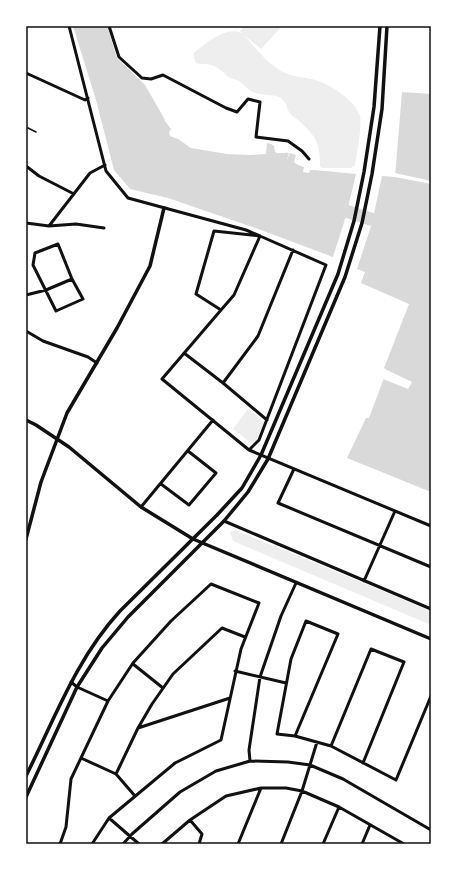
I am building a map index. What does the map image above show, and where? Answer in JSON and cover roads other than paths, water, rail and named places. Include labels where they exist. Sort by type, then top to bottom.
[{"type":"street","points":[[69,26],[106,171],[128,198],[246,230],[326,264],[259,440],[249,450]]},
{"type":"street","points":[[109,26],[119,57],[142,78],[152,80],[163,75],[236,112],[248,99],[260,102],[256,137],[288,141],[309,158]]},
{"type":"street","points":[[26,776],[71,681],[92,646],[107,626],[242,488],[261,455],[338,274],[354,221],[364,172],[374,107],[380,26]]},
{"type":"street","points":[[26,797],[77,688],[102,648],[128,617],[224,521],[248,492],[268,458],[345,277],[362,223],[372,174],[382,108],[387,26]]},
{"type":"street","points":[[26,73],[85,100],[88,98]]},
{"type":"street","points":[[48,226],[90,172],[105,165]]},
{"type":"street","points":[[26,166],[39,176],[74,194]]},
{"type":"street","points":[[26,539],[41,482],[56,438],[67,413],[97,363],[150,266],[164,208]]},
{"type":"street","points":[[26,223],[48,226],[76,224],[104,228]]},
{"type":"street","points":[[221,310],[196,294],[214,231],[260,236]]},
{"type":"street","points":[[260,236],[234,295],[162,379],[249,450],[431,526]]},
{"type":"street","points":[[58,244],[72,278],[83,299],[56,311],[33,265],[35,253],[58,244]]},
{"type":"street","points":[[223,383],[258,336],[293,250]]},
{"type":"street","points":[[26,295],[46,290],[72,278]]},
{"type":"street","points":[[26,331],[43,341],[88,357],[97,363]]},
{"type":"street","points":[[184,353],[267,420]]},
{"type":"street","points":[[26,420],[69,447],[141,508],[193,539],[431,639]]},
{"type":"street","points":[[141,508],[213,420]]},
{"type":"street","points":[[161,484],[190,505],[216,472],[188,450]]},
{"type":"street","points":[[294,469],[278,503],[431,567]]},
{"type":"street","points":[[364,581],[395,511]]},
{"type":"street","points":[[224,521],[431,609]]},
{"type":"street","points":[[250,761],[249,750],[260,677],[281,616],[296,583]]},
{"type":"street","points":[[60,844],[66,827],[71,780],[108,701],[133,664],[171,621],[211,584],[258,603],[240,649],[221,740],[175,763],[134,796],[109,818],[92,844]]},
{"type":"street","points":[[295,736],[338,634],[306,621],[291,659],[276,734],[295,736],[331,746],[396,780],[431,696]]},
{"type":"street","points":[[116,774],[138,728],[163,688],[174,674],[222,628],[245,637]]},
{"type":"street","points":[[331,746],[371,649],[404,662],[363,763]]},
{"type":"street","points":[[133,664],[163,688]]},
{"type":"street","points":[[235,671],[286,683]]},
{"type":"street","points":[[71,681],[77,688],[108,701]]},
{"type":"street","points":[[138,728],[230,698]]},
{"type":"street","points":[[281,844],[302,791],[317,742]]},
{"type":"street","points":[[81,758],[116,774],[134,796]]},
{"type":"street","points":[[123,844],[180,792],[216,771],[250,761],[288,762],[310,765],[343,779],[431,830]]},
{"type":"street","points":[[238,844],[261,788]]},
{"type":"street","points":[[162,844],[190,820],[226,796],[261,788],[286,788],[302,791],[339,807],[404,844]]},
{"type":"street","points":[[323,844],[339,807]]},
{"type":"street","points":[[109,818],[139,844]]},
{"type":"street","points":[[190,820],[202,834],[199,844]]},
{"type":"street","points":[[362,844],[370,825]]},
{"type":"lane","points":[[26,127],[36,132]]},
{"type":"waterway","points":[[330,206],[386,224]]}]
